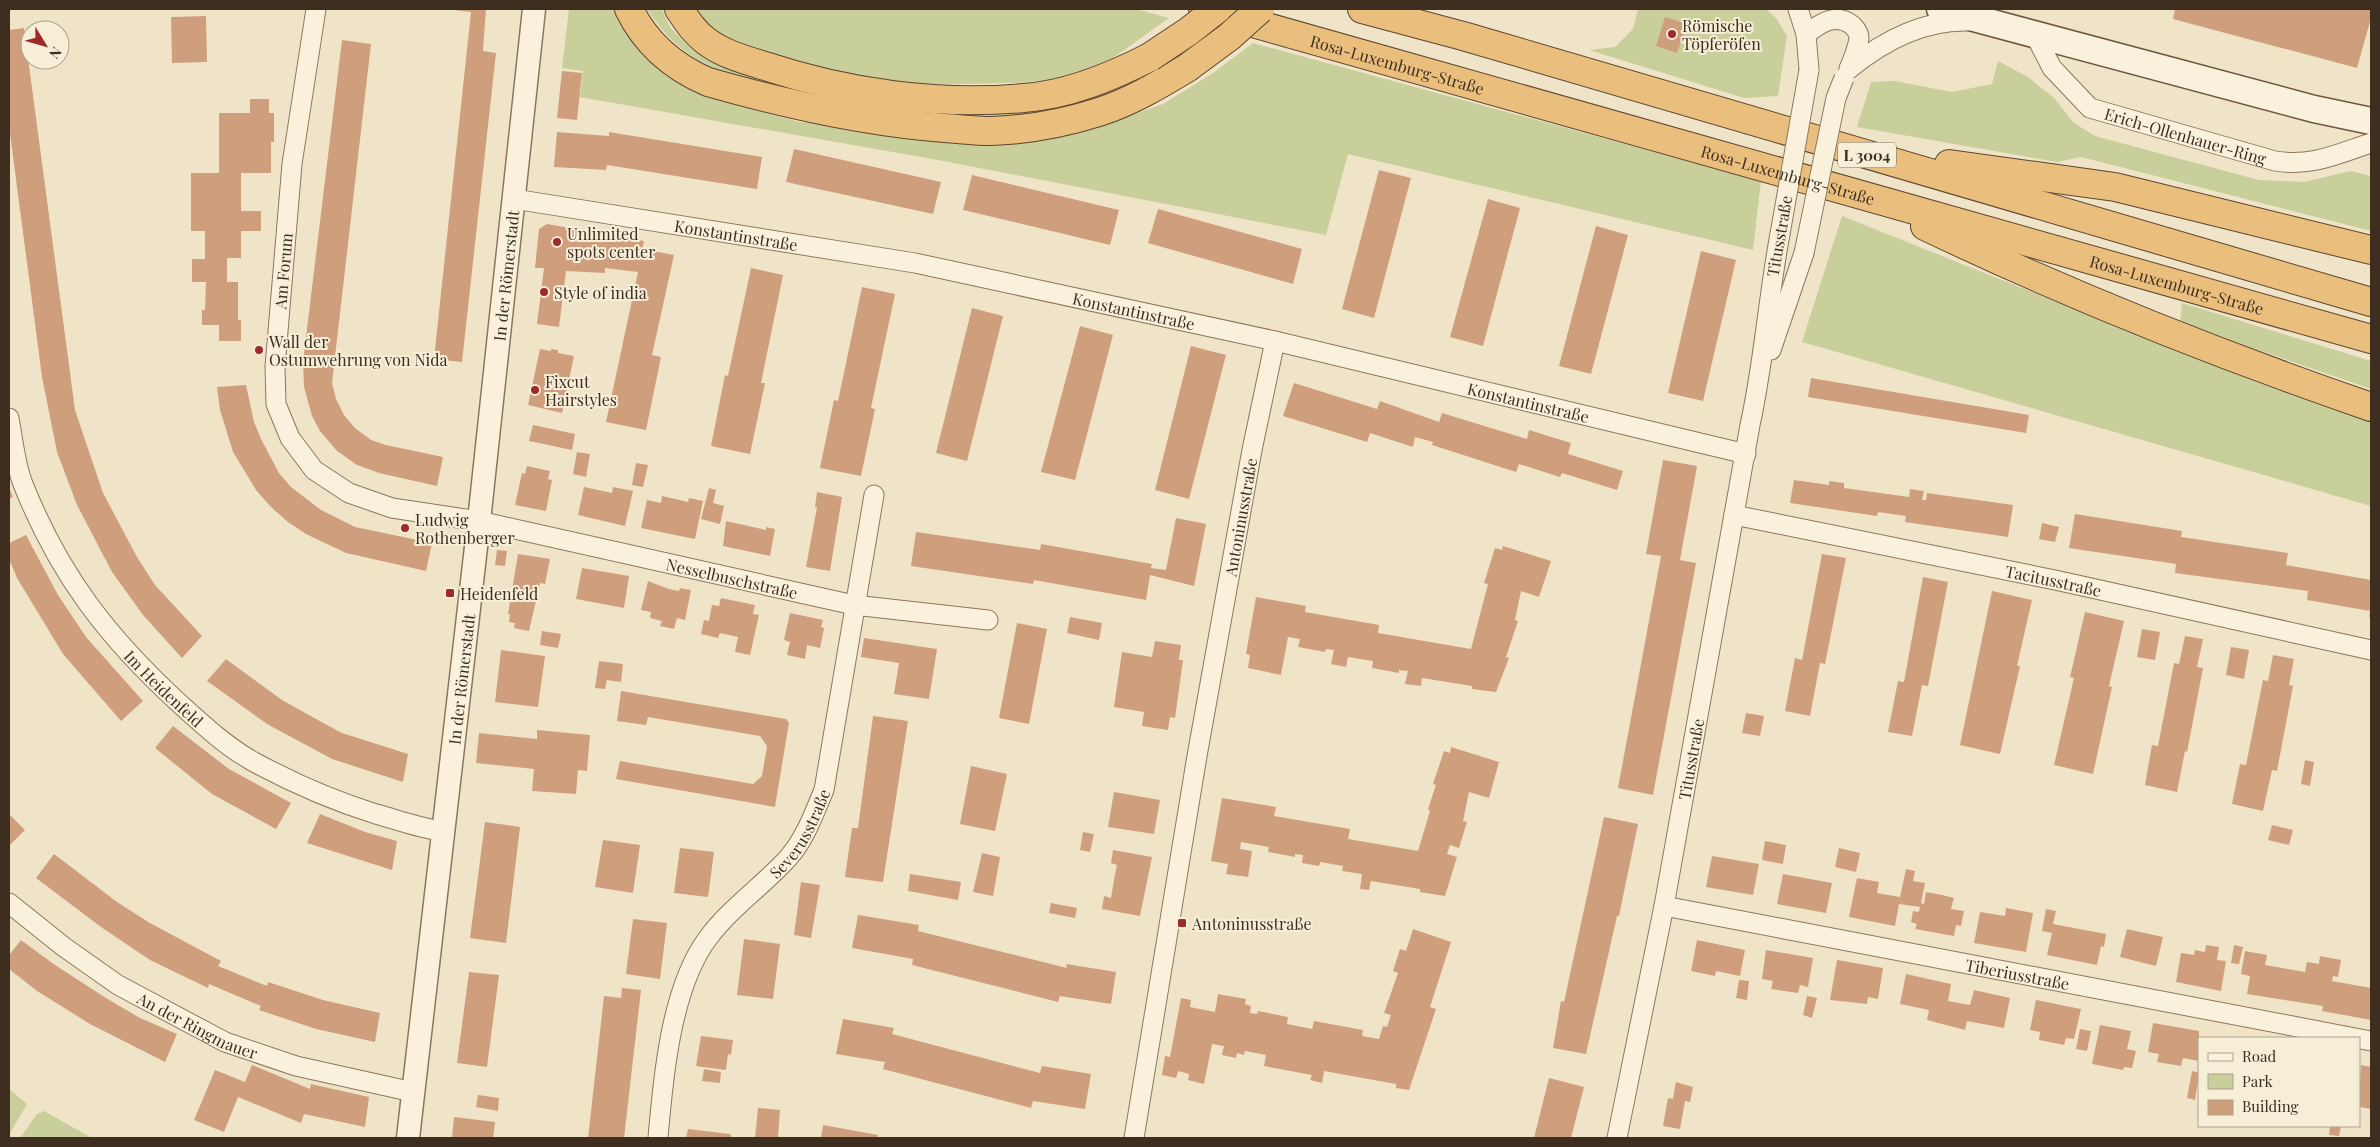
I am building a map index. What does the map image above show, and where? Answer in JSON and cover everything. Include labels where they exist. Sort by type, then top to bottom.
[{"type":"highway","points":[[629,9],[640,29],[663,55],[683,70],[708,82],[841,114],[912,126],[990,131],[1030,128],[1068,120],[1100,112],[1130,99],[1160,85],[1186,68],[1229,37],[1260,9]]},
{"type":"highway","points":[[680,9],[696,32],[708,42],[742,59],[862,91],[944,100],[1025,98],[1069,90],[1116,74],[1150,57],[1217,9]]},
{"type":"highway","name":"Rosa-Luxemburg-Straße","points":[[1203,9],[2371,339]]},
{"type":"highway","name":"L 3004","points":[[1362,9],[1463,36],[2371,302]]},
{"type":"highway","points":[[1855,151],[2115,188],[2371,250]]},
{"type":"highway","points":[[1858,193],[1981,253],[2062,287],[2255,367],[2371,407]]},
{"type":"main road","points":[[1940,9],[2314,109],[2371,121]]},
{"type":"main road","points":[[2314,109],[2371,130]]},
{"type":"street","name":"Am Forum","points":[[316,9],[292,164],[275,367],[276,404],[290,438],[314,470],[349,494],[392,508],[479,521]]},
{"type":"street","name":"In der Römerstadt","points":[[408,1138],[479,521],[534,9]]},
{"type":"street","name":"Titusstraße","points":[[1617,1138],[1664,906],[1750,425],[1760,379],[1771,284],[1809,70],[1806,34],[1798,9]]},
{"type":"street","name":"Titusstraße","points":[[1760,379],[1804,253],[1836,98],[1859,37],[1852,25],[1846,21],[1831,19],[1806,34]]},
{"type":"street","points":[[1846,74],[1876,49],[1914,30],[1938,24],[1963,21],[1988,22]]},
{"type":"street","name":"Erich-Ollenhauer-Ring","points":[[2034,34],[2052,68],[2090,108],[2275,161],[2296,164],[2326,159],[2371,143]]},
{"type":"street","name":"Konstantinstraße","points":[[514,199],[916,263],[1275,341],[1746,454]]},
{"type":"street","name":"Antoninusstraße","points":[[1134,1138],[1196,756],[1252,450],[1275,341]]},
{"type":"street","name":"Im Heidenfeld","points":[[9,418],[22,482],[56,554],[87,604],[126,652],[169,694],[210,732],[253,761],[340,803],[426,829],[442,831]]},
{"type":"street","name":"Severusstraße","points":[[658,1138],[662,1089],[674,1021],[692,968],[708,938],[789,856],[809,827],[824,790],[874,495]]},
{"type":"street","name":"Tacitusstraße","points":[[1734,515],[2055,580],[2371,650]]},
{"type":"street","name":"Nesselbuschstraße","points":[[479,521],[854,605],[988,620]]},
{"type":"street","name":"An der Ringmauer","points":[[9,903],[64,948],[118,985],[225,1042],[296,1066],[413,1092]]},
{"type":"street","name":"Tiberiusstraße","points":[[1664,906],[2355,1037]]},
{"type":"green space","points":[[569,9],[621,9],[631,30],[667,76],[717,100],[800,122],[1011,141],[1095,128],[1163,104],[1213,73],[1253,43],[1761,181],[1753,250],[1348,154],[1326,235],[938,160],[580,97],[583,71],[562,68]]},
{"type":"green space","points":[[647,9],[662,9],[670,27],[688,46],[704,57],[741,74],[801,90],[923,110],[1162,63],[1170,66],[1097,98],[1040,113],[990,118],[927,115],[864,106],[832,99],[739,77],[707,66],[673,41]]},
{"type":"green space","points":[[689,9],[1136,9],[1169,18],[1106,63],[1051,82],[918,85],[848,76],[749,50],[712,31]]},
{"type":"green space","points":[[1638,9],[1766,9],[1776,18],[1787,36],[1778,96],[1744,98],[1589,50],[1615,47],[1633,29]]},
{"type":"green space","points":[[1998,61],[2028,77],[2054,98],[2074,123],[2095,136],[2259,180],[2304,182],[2351,171],[2371,176],[2371,231],[2081,157],[2057,162],[1857,127],[1871,82],[1895,81],[1952,92],[1992,84]]},
{"type":"green space","points":[[1842,216],[2270,387],[2371,421],[2371,506],[1802,342]]},
{"type":"green space","points":[[2182,303],[2371,361],[2371,389],[2180,323]]},
{"type":"green space","points":[[9,1089],[27,1104],[9,1135]]},
{"type":"green space","points":[[44,1111],[92,1138],[20,1138],[37,1114]]},
{"type":"building","points":[[446,9],[486,9],[483,51],[496,53],[462,362],[434,359],[471,12]]},
{"type":"building","points":[[2175,9],[2371,9],[2371,18],[2357,68],[2173,19]]},
{"type":"building","points":[[206,16],[207,62],[172,63],[171,17]]},
{"type":"building","points":[[1665,17],[1687,24],[1677,53],[1656,46]]},
{"type":"building","points":[[20,29],[20,70],[30,70],[75,410],[103,493],[137,557],[155,585],[202,636],[182,658],[143,615],[112,572],[77,505],[57,452],[42,377],[9,126],[9,30]]},
{"type":"building","points":[[342,40],[371,44],[332,383],[336,399],[344,415],[355,428],[371,440],[443,457],[437,486],[379,473],[357,465],[337,451],[320,431],[312,416],[304,387],[303,362]]},
{"type":"building","points":[[562,71],[582,73],[577,120],[557,118]]},
{"type":"building","points":[[250,99],[269,99],[269,113],[274,113],[274,142],[271,142],[271,173],[241,173],[241,211],[261,211],[261,231],[241,231],[241,258],[227,258],[227,282],[238,282],[238,320],[241,320],[241,341],[219,341],[219,325],[202,325],[202,310],[205,310],[206,282],[192,282],[192,259],[205,259],[205,231],[191,231],[191,173],[219,173],[219,113],[250,113]]},
{"type":"building","points":[[557,132],[609,136],[609,132],[762,157],[757,189],[607,165],[606,170],[554,167]]},
{"type":"building","points":[[794,149],[941,182],[933,214],[786,182]]},
{"type":"building","points":[[1379,170],[1411,178],[1374,318],[1342,309]]},
{"type":"building","points":[[972,175],[1119,210],[1110,245],[963,210]]},
{"type":"building","points":[[1488,199],[1520,208],[1483,346],[1450,337]]},
{"type":"building","points":[[1158,209],[1302,249],[1293,284],[1148,243]]},
{"type":"building","points":[[547,224],[644,241],[642,249],[674,255],[652,355],[661,357],[646,430],[606,422],[638,272],[605,268],[605,273],[566,271],[559,327],[537,324],[544,268],[535,268],[539,229]]},
{"type":"building","points":[[1596,226],[1628,235],[1591,374],[1559,366]]},
{"type":"building","points":[[1701,251],[1736,260],[1703,401],[1668,393]]},
{"type":"building","points":[[751,268],[783,275],[761,383],[765,383],[750,454],[711,446],[725,375],[728,376]]},
{"type":"building","points":[[862,287],[895,294],[871,408],[875,409],[861,476],[820,468],[834,400],[838,401]]},
{"type":"building","points":[[972,308],[1003,316],[967,461],[936,453]]},
{"type":"building","points":[[1080,326],[1113,335],[1075,480],[1041,472]]},
{"type":"building","points":[[1191,346],[1226,355],[1189,499],[1155,490]]},
{"type":"building","points":[[540,349],[558,350],[558,353],[574,356],[562,413],[528,405]]},
{"type":"building","points":[[1811,378],[2029,415],[2026,433],[1808,397]]},
{"type":"building","points":[[1294,383],[1377,409],[1380,401],[1439,422],[1442,413],[1527,439],[1529,430],[1571,443],[1568,454],[1623,471],[1617,490],[1562,473],[1560,477],[1519,464],[1516,472],[1432,445],[1433,442],[1415,437],[1413,447],[1370,433],[1367,442],[1283,416]]},
{"type":"building","points":[[246,385],[254,422],[261,439],[279,473],[291,487],[321,510],[355,527],[432,543],[426,571],[346,553],[306,534],[271,507],[256,490],[233,452],[220,410],[217,387]]},
{"type":"building","points":[[533,425],[575,434],[572,450],[529,441]]},
{"type":"building","points":[[577,452],[590,454],[586,477],[573,474]]},
{"type":"building","points":[[1663,460],[1697,466],[1680,560],[1696,563],[1653,795],[1618,788],[1661,556],[1646,554]]},
{"type":"building","points":[[636,463],[648,465],[643,487],[632,485]]},
{"type":"building","points":[[527,466],[550,471],[548,479],[552,480],[546,511],[515,505],[522,473],[525,474]]},
{"type":"building","points":[[1794,480],[1829,485],[1829,481],[1844,483],[1844,488],[1909,497],[1910,489],[1924,491],[1922,500],[1926,500],[1927,493],[2013,505],[2008,537],[1905,522],[1906,516],[1878,512],[1877,516],[1790,503]]},
{"type":"building","points":[[9,487],[13,497],[9,499]]},
{"type":"building","points":[[584,487],[612,493],[613,487],[633,491],[625,526],[578,515]]},
{"type":"building","points":[[709,488],[716,490],[713,503],[724,506],[720,524],[701,519]]},
{"type":"building","points":[[817,492],[842,497],[830,571],[806,567],[817,507],[815,507]]},
{"type":"building","points":[[662,496],[688,502],[689,498],[703,501],[695,539],[641,528],[647,500],[661,503]]},
{"type":"building","points":[[2075,514],[2182,531],[2181,537],[2288,553],[2286,565],[2371,580],[2371,617],[2369,617],[2370,611],[2307,600],[2308,591],[2175,573],[2176,564],[2069,548]]},
{"type":"building","points":[[1176,518],[1206,524],[1194,586],[1150,575],[1146,600],[1034,580],[1033,584],[911,566],[916,532],[1040,550],[1041,544],[1152,564],[1151,568],[1166,570]]},
{"type":"building","points":[[726,521],[766,530],[766,527],[775,529],[770,556],[723,546]]},
{"type":"building","points":[[2042,523],[2059,527],[2055,542],[2039,539]]},
{"type":"building","points":[[26,535],[58,595],[86,637],[143,701],[121,721],[63,654],[17,578],[9,559],[9,543]]},
{"type":"building","points":[[1503,546],[1551,561],[1539,597],[1521,591],[1515,620],[1518,621],[1506,657],[1509,658],[1496,692],[1472,689],[1472,686],[1422,678],[1421,686],[1405,684],[1408,671],[1399,670],[1399,673],[1372,668],[1373,661],[1348,657],[1346,667],[1331,664],[1334,650],[1326,649],[1325,652],[1298,647],[1300,639],[1288,637],[1281,675],[1248,668],[1250,655],[1246,654],[1256,597],[1306,606],[1305,612],[1379,625],[1378,633],[1471,649],[1488,584],[1484,583],[1495,548],[1502,550]]},
{"type":"building","points":[[497,550],[507,551],[505,566],[495,565]]},
{"type":"building","points":[[518,554],[550,559],[545,584],[540,583],[529,631],[514,628],[515,623],[509,622],[510,614],[508,614]]},
{"type":"building","points":[[1822,554],[1846,558],[1825,664],[1820,663],[1810,716],[1785,711],[1795,658],[1802,660]]},
{"type":"building","points":[[582,568],[629,576],[624,608],[576,599]]},
{"type":"building","points":[[1923,577],[1948,582],[1928,686],[1922,685],[1912,736],[1888,732],[1898,681],[1904,682]]},
{"type":"building","points":[[648,581],[669,589],[679,591],[680,588],[691,590],[685,620],[677,618],[674,629],[660,626],[662,621],[650,618],[651,612],[641,610]]},
{"type":"building","points":[[1992,591],[2032,600],[2017,666],[2020,666],[2000,754],[1960,745]]},
{"type":"building","points":[[721,598],[755,605],[753,614],[759,615],[750,655],[735,652],[738,637],[720,633],[718,638],[701,634],[704,620],[709,621],[712,605],[719,606]]},
{"type":"building","points":[[2085,612],[2124,621],[2109,686],[2112,687],[2093,774],[2054,765],[2074,678],[2070,677]]},
{"type":"building","points":[[790,613],[823,620],[821,627],[824,628],[820,648],[807,645],[805,659],[787,655],[790,642],[784,640]]},
{"type":"building","points":[[1070,617],[1102,623],[1099,640],[1067,633]]},
{"type":"building","points":[[1017,623],[1047,629],[1029,724],[999,718]]},
{"type":"building","points":[[2142,629],[2160,632],[2155,660],[2137,657]]},
{"type":"building","points":[[542,631],[561,634],[558,648],[540,645]]},
{"type":"building","points":[[2185,636],[2203,639],[2197,667],[2203,668],[2187,752],[2185,751],[2177,792],[2145,785],[2152,745],[2158,746],[2174,663],[2179,664]]},
{"type":"building","points":[[864,638],[937,649],[929,699],[894,694],[899,663],[861,657]]},
{"type":"building","points":[[1155,641],[1181,645],[1179,660],[1183,660],[1175,718],[1170,717],[1168,730],[1142,726],[1144,712],[1114,707],[1122,652],[1152,657]]},
{"type":"building","points":[[2231,647],[2249,650],[2244,679],[2226,675]]},
{"type":"building","points":[[501,650],[545,656],[538,707],[495,702]]},
{"type":"building","points":[[2273,655],[2294,659],[2289,685],[2293,686],[2277,771],[2272,770],[2263,811],[2232,804],[2240,764],[2246,765],[2263,680],[2268,681]]},
{"type":"building","points":[[226,659],[282,700],[342,733],[408,754],[403,782],[332,759],[267,724],[207,681]]},
{"type":"building","points":[[599,661],[623,664],[621,682],[607,680],[605,689],[595,688]]},
{"type":"building","points":[[621,691],[786,719],[789,723],[775,807],[616,779],[620,761],[753,784],[762,776],[767,746],[760,736],[648,717],[646,725],[617,721]]},
{"type":"building","points":[[1746,713],[1764,716],[1760,736],[1742,733]]},
{"type":"building","points":[[873,716],[908,721],[883,882],[845,877],[852,828],[858,828]]},
{"type":"building","points":[[173,726],[229,769],[291,803],[276,829],[212,794],[155,748]]},
{"type":"building","points":[[537,730],[590,735],[587,771],[578,770],[576,794],[532,791],[534,769],[476,763],[479,733],[537,739]]},
{"type":"building","points":[[1451,747],[1499,762],[1489,798],[1469,792],[1463,821],[1467,822],[1459,848],[1450,845],[1447,854],[1457,857],[1445,896],[1420,892],[1420,889],[1371,881],[1369,890],[1360,889],[1362,874],[1342,871],[1343,866],[1320,862],[1319,866],[1302,863],[1303,855],[1295,854],[1295,857],[1268,852],[1269,847],[1241,842],[1240,849],[1252,851],[1248,877],[1226,874],[1228,864],[1211,861],[1222,798],[1276,807],[1274,816],[1350,829],[1348,839],[1418,851],[1436,785],[1433,784],[1444,751],[1450,753]]},
{"type":"building","points":[[2305,760],[2314,762],[2310,786],[2301,784]]},
{"type":"building","points":[[971,766],[1007,774],[995,831],[960,824]]},
{"type":"building","points":[[1114,792],[1160,800],[1154,834],[1108,827]]},
{"type":"building","points":[[9,814],[25,830],[9,846]]},
{"type":"building","points":[[320,814],[365,832],[397,841],[392,870],[307,843]]},
{"type":"building","points":[[1604,817],[1638,824],[1619,916],[1617,916],[1586,1054],[1553,1048],[1561,1001],[1564,1002]]},
{"type":"building","points":[[485,822],[520,827],[506,943],[470,938]]},
{"type":"building","points":[[2272,825],[2293,830],[2289,845],[2268,840]]},
{"type":"building","points":[[1083,832],[1094,834],[1090,852],[1080,850]]},
{"type":"building","points":[[603,840],[640,845],[633,893],[595,887]]},
{"type":"building","points":[[1765,841],[1786,845],[1783,864],[1762,860]]},
{"type":"building","points":[[680,848],[714,852],[708,897],[674,893]]},
{"type":"building","points":[[1839,848],[1860,853],[1856,872],[1835,867]]},
{"type":"building","points":[[1113,850],[1152,857],[1140,916],[1102,909],[1104,896],[1111,898],[1117,865],[1111,863]]},
{"type":"building","points":[[982,853],[1000,857],[993,896],[973,892]]},
{"type":"building","points":[[54,854],[117,902],[150,923],[221,961],[218,966],[267,986],[268,982],[323,1000],[380,1013],[375,1042],[316,1029],[259,1010],[261,1006],[209,984],[208,988],[150,960],[101,927],[36,878]]},
{"type":"building","points":[[1712,856],[1759,864],[1753,895],[1706,887]]},
{"type":"building","points":[[1906,869],[1915,871],[1913,881],[1925,883],[1921,903],[1924,904],[1926,892],[1954,898],[1951,909],[1964,911],[1961,926],[1956,925],[1954,936],[1915,929],[1917,924],[1911,922],[1913,911],[1919,912],[1920,907],[1899,904],[1895,926],[1849,917],[1857,878],[1879,882],[1877,893],[1900,897]]},
{"type":"building","points":[[910,874],[961,882],[958,900],[908,891]]},
{"type":"building","points":[[1783,874],[1832,883],[1826,913],[1777,904]]},
{"type":"building","points":[[801,882],[820,885],[811,938],[794,935]]},
{"type":"building","points":[[1051,903],[1077,908],[1075,918],[1049,913]]},
{"type":"building","points":[[2006,908],[2033,913],[2026,952],[1974,943],[1980,912],[2005,916]]},
{"type":"building","points":[[2046,909],[2056,911],[2053,924],[2106,934],[2104,947],[2101,946],[2097,965],[2047,955],[2052,933],[2042,931]]},
{"type":"building","points":[[858,915],[919,925],[918,931],[1067,968],[1066,964],[1116,972],[1111,1004],[1060,996],[1058,1002],[912,965],[913,959],[852,948]]},
{"type":"building","points":[[633,919],[667,923],[660,979],[626,974]]},
{"type":"building","points":[[1413,929],[1451,942],[1430,1007],[1436,1009],[1409,1090],[1396,1088],[1396,1084],[1324,1071],[1322,1083],[1310,1080],[1312,1075],[1264,1066],[1266,1055],[1245,1051],[1244,1055],[1237,1053],[1236,1058],[1222,1055],[1224,1046],[1212,1044],[1204,1084],[1188,1080],[1189,1074],[1178,1071],[1176,1078],[1162,1075],[1165,1056],[1170,1057],[1181,998],[1191,1000],[1190,1007],[1215,1012],[1218,994],[1246,999],[1245,1004],[1251,1006],[1250,1013],[1257,1014],[1258,1011],[1288,1017],[1287,1024],[1312,1029],[1314,1021],[1363,1030],[1362,1036],[1379,1039],[1383,1026],[1387,1027],[1391,1015],[1384,1013],[1398,973],[1393,971],[1400,949],[1406,951]]},
{"type":"building","points":[[2127,929],[2163,937],[2156,966],[2120,957]]},
{"type":"building","points":[[744,939],[780,944],[773,999],[737,995]]},
{"type":"building","points":[[21,940],[106,998],[140,1018],[177,1034],[165,1062],[90,1024],[37,991],[9,969],[9,953]]},
{"type":"building","points":[[1697,940],[1745,950],[1740,976],[1716,971],[1715,976],[1691,971]]},
{"type":"building","points":[[2206,945],[2219,947],[2217,960],[2226,961],[2221,991],[2176,982],[2181,953],[2194,955],[2195,950],[2205,952]]},
{"type":"building","points":[[2234,945],[2243,947],[2239,964],[2231,963]]},
{"type":"building","points":[[1766,950],[1813,958],[1808,987],[1800,985],[1798,993],[1771,989],[1773,981],[1762,979]]},
{"type":"building","points":[[2245,951],[2267,955],[2265,965],[2305,972],[2307,962],[2319,964],[2320,956],[2341,960],[2338,977],[2333,976],[2332,981],[2371,988],[2371,1020],[2322,1011],[2323,1006],[2247,994],[2250,976],[2241,974]]},
{"type":"building","points":[[1837,960],[1883,968],[1878,999],[1868,997],[1867,1004],[1830,1000]]},
{"type":"building","points":[[469,972],[499,975],[487,1067],[457,1063]]},
{"type":"building","points":[[1906,974],[1951,984],[1948,1001],[1970,1005],[1974,990],[2010,998],[2004,1028],[1967,1021],[1965,1030],[1927,1020],[1929,1010],[1900,1004]]},
{"type":"building","points":[[1739,980],[1749,981],[1747,1000],[1736,998]]},
{"type":"building","points":[[622,988],[641,990],[624,1138],[588,1138],[604,996],[621,998]]},
{"type":"building","points":[[1807,996],[1817,998],[1812,1018],[1803,1015]]},
{"type":"building","points":[[2036,1000],[2081,1009],[2074,1039],[2066,1038],[2064,1045],[2039,1040],[2040,1032],[2030,1030]]},
{"type":"building","points":[[843,1019],[894,1028],[892,1034],[1040,1073],[1042,1066],[1091,1074],[1085,1109],[1033,1101],[1031,1108],[883,1069],[885,1062],[836,1054]]},
{"type":"building","points":[[2153,1023],[2199,1031],[2198,1061],[2183,1058],[2181,1066],[2157,1062],[2159,1054],[2148,1052]]},
{"type":"building","points":[[2100,1025],[2131,1031],[2127,1049],[2136,1051],[2132,1068],[2124,1067],[2123,1070],[2092,1064]]},
{"type":"building","points":[[2080,1029],[2091,1031],[2087,1051],[2076,1049]]},
{"type":"building","points":[[701,1036],[733,1040],[731,1055],[728,1054],[726,1070],[696,1066]]},
{"type":"building","points":[[252,1065],[310,1089],[311,1084],[369,1097],[365,1127],[304,1114],[301,1123],[238,1097],[224,1132],[194,1120],[215,1070],[245,1082]]},
{"type":"building","points":[[2361,1065],[2371,1067],[2371,1109],[2360,1107]]},
{"type":"building","points":[[704,1069],[721,1072],[720,1083],[702,1081]]},
{"type":"building","points":[[2192,1071],[2198,1073],[2195,1100],[2187,1098]]},
{"type":"building","points":[[1549,1078],[1584,1087],[1571,1138],[1534,1138]]},
{"type":"building","points":[[1676,1082],[1693,1087],[1690,1102],[1685,1101],[1680,1129],[1663,1126],[1668,1098],[1673,1099]]},
{"type":"building","points":[[478,1095],[499,1098],[498,1111],[476,1107]]},
{"type":"building","points":[[758,1108],[780,1110],[778,1138],[755,1138]]},
{"type":"building","points":[[454,1117],[495,1122],[493,1138],[452,1138]]},
{"type":"building","points":[[823,1125],[878,1135],[877,1138],[821,1138]]},
{"type":"building","points":[[2330,1127],[2341,1127],[2339,1136],[2329,1135]]},
{"type":"building","points":[[688,1129],[730,1134],[732,1138],[686,1138]]},
{"type":"place","name":"Römische Töpferöfen","points":[[1672,34]]},
{"type":"place","name":"Unlimited spots center","points":[[557,242]]},
{"type":"place","name":"Style of india","points":[[544,292]]},
{"type":"place","name":"Wall der Ostumwehrung von Nida","points":[[259,350]]},
{"type":"place","name":"Fixcut Hairstyles","points":[[535,390]]},
{"type":"place","name":"Ludwig Rothenberger","points":[[405,528]]},
{"type":"place","name":"Heidenfeld","points":[[450,593]]},
{"type":"place","name":"Antoninusstraße","points":[[1182,923]]}]
